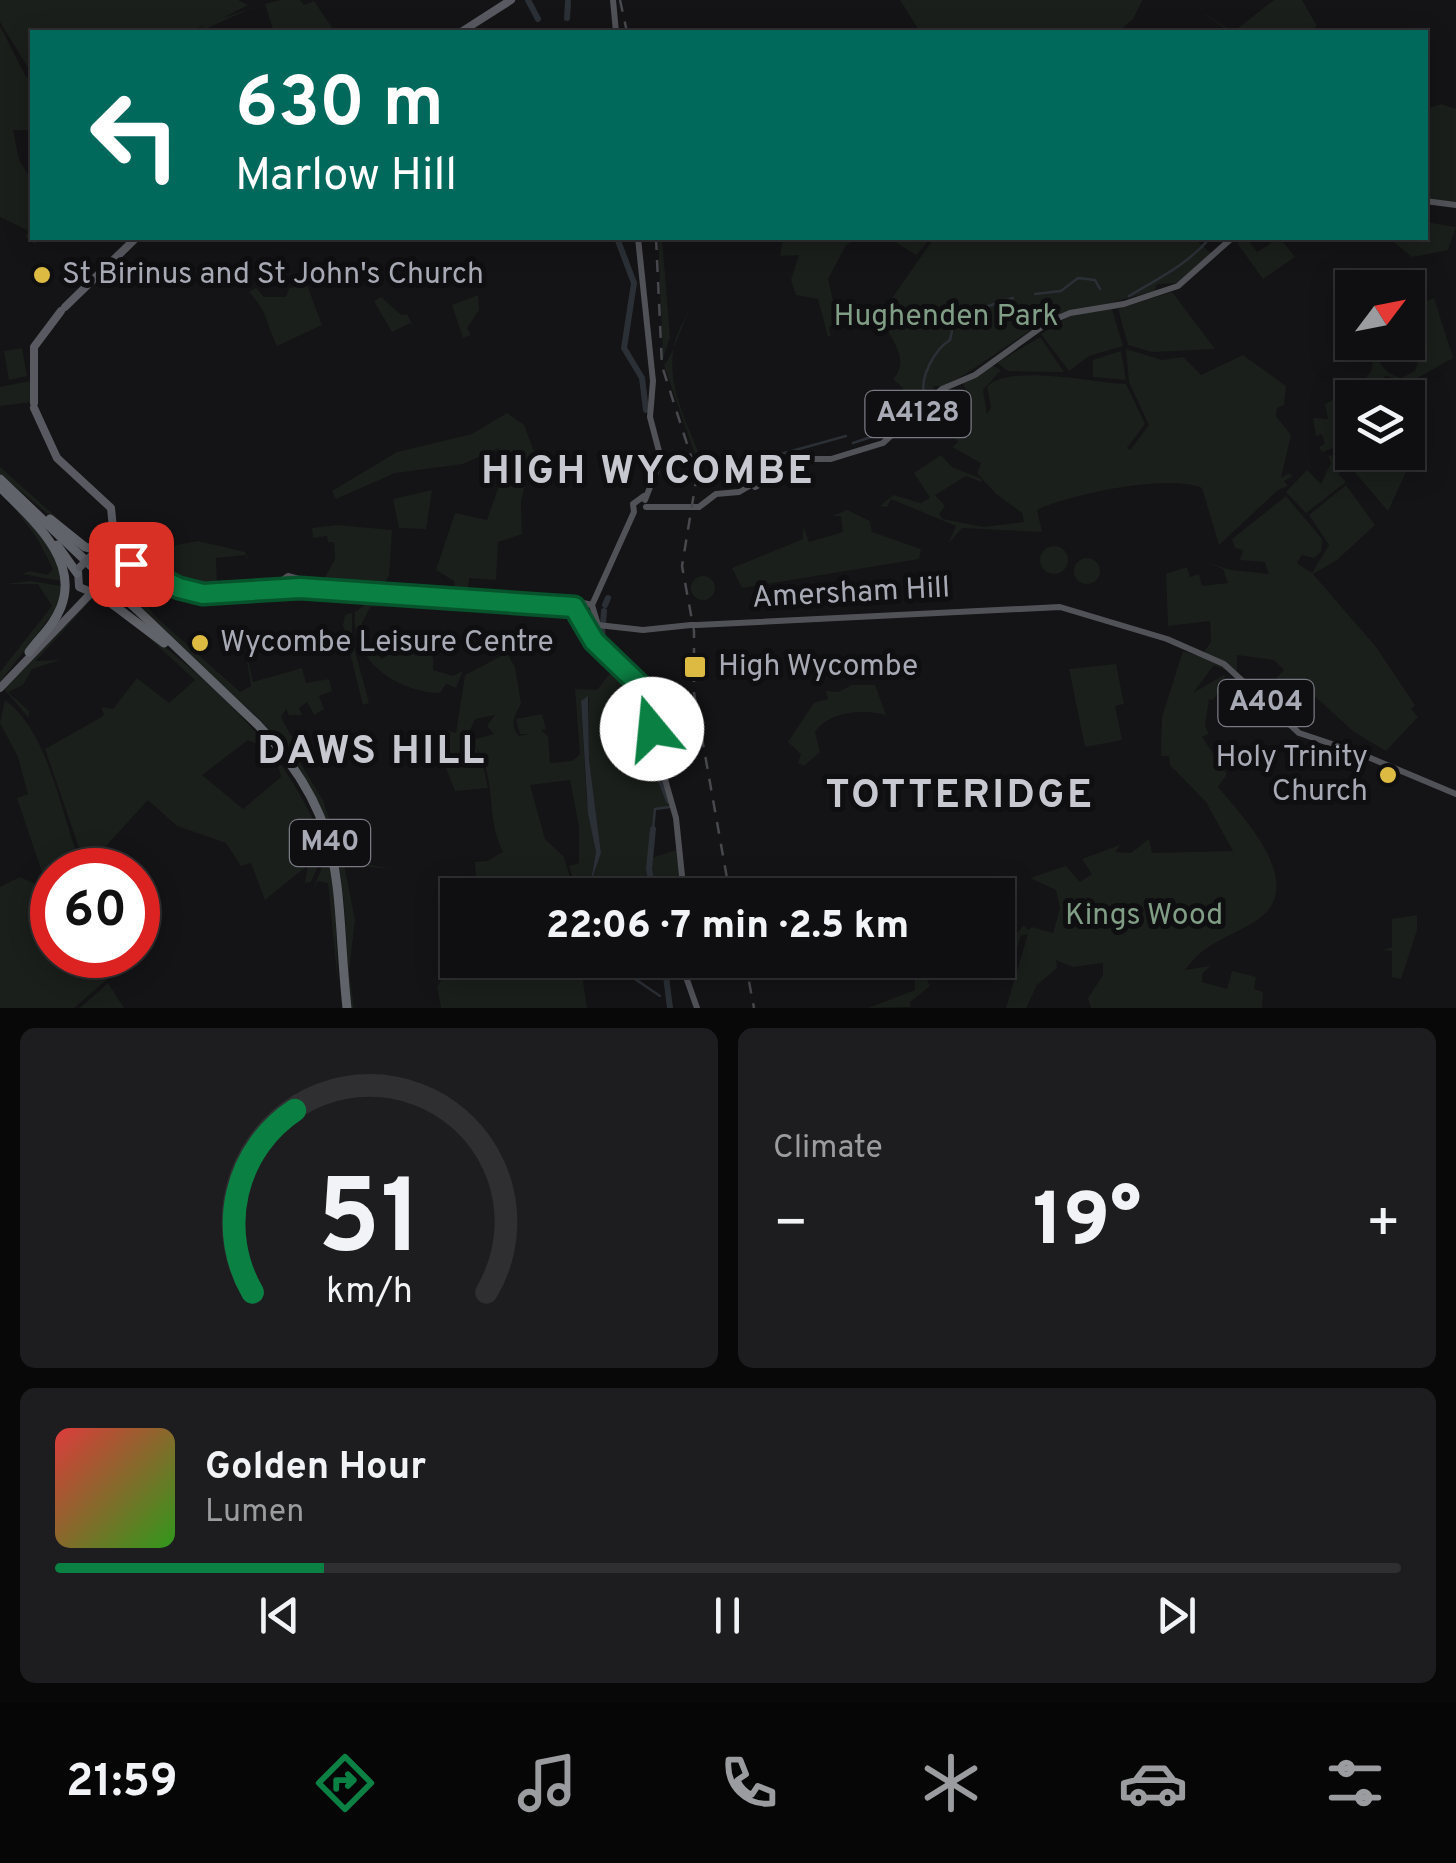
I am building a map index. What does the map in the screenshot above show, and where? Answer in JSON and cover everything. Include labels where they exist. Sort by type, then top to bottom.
[{"type":"highway","points":[[465,30],[511,0]]},
{"type":"highway","points":[[1,685],[116,569],[128,551],[112,528],[111,508],[57,458],[38,419],[30,372],[34,348],[63,309],[134,240]]},
{"type":"highway","points":[[0,482],[96,547],[109,550],[116,569]]},
{"type":"highway","points":[[0,482],[71,560],[91,591]]},
{"type":"highway","points":[[0,482],[53,546],[64,570],[60,608],[29,652]]},
{"type":"highway","name":"M40","points":[[0,482],[180,653],[277,752],[314,812],[336,890],[345,1008]]},
{"type":"highway","points":[[78,570],[112,528]]},
{"type":"highway","points":[[96,547],[117,538]]},
{"type":"highway","name":"M40","points":[[116,569],[122,586],[180,653]]},
{"type":"highway","points":[[1,685],[77,600],[91,591]]},
{"type":"highway","name":"M40","points":[[91,591],[114,603],[180,653]]},
{"type":"main road","points":[[612,0],[616,30]]},
{"type":"main road","points":[[1428,201],[1456,205]]},
{"type":"main road","points":[[592,630],[592,605],[632,518],[642,505],[659,459],[650,417],[652,398],[638,240]]},
{"type":"main road","name":"A4128","points":[[642,505],[700,504],[713,491],[738,490],[804,461],[831,459],[882,443],[942,389],[1026,342],[1046,323],[1070,313],[1124,304],[1178,286],[1230,240]]},
{"type":"main road","points":[[128,551],[168,580],[234,594]]},
{"type":"main road","points":[[116,569],[134,564],[188,591],[234,594],[300,584],[592,605]]},
{"type":"main road","points":[[281,586],[288,576],[300,584]]},
{"type":"main road","points":[[577,604],[592,630],[640,683],[652,703],[655,744],[680,848],[683,878]]},
{"type":"main road","name":"Amersham Hill","points":[[592,630],[1060,606],[1167,639],[1230,668],[1299,734],[1356,752],[1456,794]]},
{"type":"main road","points":[[686,978],[697,1008]]},
{"type":"green space","points":[[0,0],[238,0],[248,5],[223,18],[254,7],[203,30],[196,30],[205,25],[193,30],[30,30],[30,71],[0,22]]},
{"type":"green space","points":[[300,0],[304,5],[314,1],[334,30],[273,30],[265,4]]},
{"type":"green space","points":[[900,0],[1142,0],[1133,19],[1120,30],[919,30]]},
{"type":"green space","points":[[1274,0],[1302,0],[1317,26],[1310,30],[1236,30]]},
{"type":"green space","points":[[0,26],[26,77],[30,77],[30,130],[13,130],[19,160],[30,177],[30,240],[25,236],[29,231],[0,217]]},
{"type":"green space","points":[[1441,104],[1456,109],[1456,202],[1428,199],[1428,108]]},
{"type":"green space","points":[[1428,222],[1456,227],[1448,250],[1412,257],[1391,240],[1428,240]]},
{"type":"green space","points":[[658,240],[662,240],[670,337],[663,359]]},
{"type":"green space","points":[[783,240],[855,240],[846,245],[828,279],[838,322],[829,327],[831,336],[828,337],[818,299],[796,295],[791,280],[799,255],[780,256]]},
{"type":"green space","points":[[892,240],[929,240],[916,255]]},
{"type":"green space","name":"Hughenden Park","points":[[933,240],[1198,240],[1212,254],[1181,283],[1157,284],[1155,291],[1046,320],[964,375],[944,386],[933,386],[936,392],[929,399],[921,395],[909,405],[902,387],[893,379],[899,355],[881,314]]},
{"type":"green space","points":[[1248,240],[1257,252],[1272,240],[1282,240],[1295,257],[1263,279],[1237,243]]},
{"type":"green space","points":[[307,285],[322,325],[277,346],[263,312],[249,292],[256,288],[264,297],[286,297],[289,288]]},
{"type":"green space","points":[[1172,292],[1215,349],[1152,352],[1128,345],[1118,309]]},
{"type":"green space","points":[[478,295],[479,310],[467,328],[471,335],[463,338],[452,305]]},
{"type":"green space","points":[[381,297],[401,315],[407,314],[415,330],[410,323],[392,332],[374,301]]},
{"type":"green space","points":[[1434,298],[1453,358],[1414,380],[1386,376],[1365,380],[1373,360],[1379,360],[1386,370],[1401,378],[1415,371],[1418,360],[1425,360],[1425,301]]},
{"type":"green space","points":[[1112,309],[1123,346],[1089,356],[1069,371],[1041,334],[1071,315]]},
{"type":"green space","points":[[1040,337],[1064,372],[1008,371],[997,363]]},
{"type":"green space","points":[[22,348],[27,376],[9,380],[4,351]]},
{"type":"green space","points":[[674,348],[676,391],[701,459],[697,460],[664,365]]},
{"type":"green space","points":[[1126,349],[1162,360],[1183,357],[1201,375],[1243,355],[1286,386],[1284,405],[1277,408],[1276,416],[1291,435],[1281,478],[1289,473],[1293,476],[1284,481],[1288,486],[1278,490],[1219,545],[1202,488],[1187,484],[1143,484],[1070,498],[1037,510],[1042,532],[962,528],[948,544],[956,526],[891,499],[887,507],[880,506],[893,495],[921,503],[930,498],[914,473],[941,455],[952,467],[982,479],[981,482],[966,476],[935,495],[945,506],[939,514],[943,519],[983,527],[1024,522],[1022,513],[996,494],[977,473],[981,463],[952,447],[958,442],[954,436],[964,429],[949,429],[938,414],[967,393],[962,381],[976,378],[992,365],[1001,370],[983,390],[987,414],[991,407],[987,387],[1013,376],[1126,384],[1145,424],[1127,448],[1130,450],[1149,425],[1129,382]]},
{"type":"green space","points":[[1121,351],[1126,380],[1093,377],[1093,360]]},
{"type":"green space","points":[[30,381],[31,402],[0,406],[0,387]]},
{"type":"green space","points":[[1335,399],[1335,448],[1322,452],[1319,447],[1325,444],[1322,434],[1316,436],[1313,418],[1328,419],[1325,404]]},
{"type":"green space","points":[[507,413],[524,425],[542,472],[528,471],[521,503],[522,534],[498,542],[496,580],[469,578],[467,597],[456,595],[454,581],[436,570],[455,513],[487,520],[500,483],[499,448],[463,464],[395,473],[336,499],[332,491],[397,452],[472,434]]},
{"type":"green space","points":[[1335,455],[1335,470],[1342,470],[1338,474],[1346,482],[1306,513],[1286,492],[1307,470],[1321,484],[1331,463],[1328,456]]},
{"type":"green space","points":[[0,467],[84,542],[94,543],[109,535],[94,546],[84,544],[0,474]]},
{"type":"green space","points":[[1353,470],[1407,470],[1388,511]]},
{"type":"green space","points":[[1346,485],[1375,525],[1337,560],[1313,574],[1376,647],[1415,705],[1411,709],[1418,717],[1386,751],[1354,732],[1299,682],[1272,707],[1261,695],[1284,670],[1274,660],[1237,655],[1237,671],[1203,653],[1211,642],[1210,621],[1168,626],[1166,574],[1187,567],[1190,577],[1199,574],[1202,586],[1228,583],[1223,569],[1204,562],[1269,574],[1265,562],[1240,560],[1243,550],[1235,548],[1232,539],[1286,496],[1322,539],[1321,552],[1314,558],[1302,555],[1297,563],[1312,573],[1329,545],[1309,515]]},
{"type":"green space","points":[[0,489],[51,545],[62,581],[22,574],[30,571],[48,575],[53,569],[37,538]]},
{"type":"green space","points":[[432,490],[426,529],[399,528],[393,499]]},
{"type":"green space","points":[[847,510],[870,521],[872,532],[921,549],[919,559],[742,588],[732,568],[803,539],[803,526],[809,542],[843,532],[841,516],[832,516]]},
{"type":"green space","points":[[337,525],[392,530],[389,576],[382,587],[322,583],[335,559],[334,542],[328,542],[327,536],[313,538],[312,528]]},
{"type":"green space","points":[[142,536],[140,552],[198,541],[245,552],[251,565],[245,555],[216,558],[217,585],[177,579],[130,550],[134,539]]},
{"type":"green space","points":[[1054,546],[1064,550],[1068,560],[1064,570],[1054,574],[1044,570],[1040,560],[1044,550]]},
{"type":"green space","points":[[1087,558],[1096,562],[1100,571],[1096,580],[1087,584],[1078,580],[1074,571],[1078,562]]},
{"type":"green space","points":[[135,566],[155,577],[155,583],[131,572],[126,577],[155,616],[240,692],[251,686],[244,642],[253,682],[302,668],[306,683],[329,679],[332,691],[319,696],[324,709],[314,715],[307,702],[299,708],[302,715],[289,715],[286,709],[281,717],[291,736],[305,735],[291,748],[323,800],[333,830],[340,826],[332,839],[296,769],[270,731],[145,612],[122,572]]},
{"type":"green space","points":[[703,576],[712,579],[712,597],[703,600],[694,597],[691,588],[694,579]]},
{"type":"green space","points":[[31,581],[61,586],[61,603],[0,682],[0,672],[52,606],[38,584],[6,584]]},
{"type":"green space","points":[[377,596],[425,600],[424,604],[370,607],[362,623],[365,644],[382,659],[404,643],[433,657],[433,670],[453,676],[463,671],[456,688],[446,684],[440,693],[407,687],[379,670],[368,658],[355,629],[355,612]]},
{"type":"green space","points":[[97,597],[121,614],[91,600],[36,661],[60,660],[32,669],[23,685],[8,692],[29,711],[29,718],[3,688],[87,598]]},
{"type":"green space","points":[[352,613],[352,640],[369,703],[363,705],[343,625],[345,615]]},
{"type":"green space","points":[[130,620],[232,706],[287,773],[325,850],[311,882],[305,883],[308,865],[265,900],[251,863],[241,866],[226,843],[177,826],[148,800],[104,848],[79,848],[45,749],[104,715],[101,707],[113,709],[137,678],[169,703],[195,680]],"holes":[[[248,740],[265,750],[281,777],[243,809],[202,775]]]},
{"type":"green space","name":"Kings Wood","points":[[1183,651],[1225,665],[1228,671],[1214,665],[1193,693],[1224,675],[1230,687],[1223,686],[1213,700],[1209,699],[1205,726],[1209,734],[1202,737],[1227,774],[1218,787],[1267,854],[1275,873],[1276,891],[1270,908],[1254,922],[1208,948],[1185,970],[1210,966],[1202,974],[1202,982],[1227,989],[1232,971],[1256,977],[1254,989],[1263,992],[1262,1008],[1091,1008],[1088,998],[1103,975],[1103,963],[1073,967],[1056,960],[1057,968],[1037,985],[1026,1008],[1006,1008],[1028,934],[1021,936],[1016,950],[1015,935],[1024,925],[1028,930],[1032,927],[1053,933],[1060,908],[1056,890],[1030,878],[1066,866],[1080,882],[1092,874],[1082,859],[1120,845],[1115,852],[1131,853],[1149,839],[1152,853],[1233,851],[1206,802],[1170,765],[1169,756],[1161,756],[1162,717]]},
{"type":"green space","points":[[507,653],[515,667],[521,703],[514,720],[514,728],[519,736],[530,734],[520,734],[516,719],[542,714],[546,729],[541,730],[548,736],[550,763],[572,761],[580,754],[575,689],[597,690],[611,672],[617,675],[636,703],[650,704],[653,750],[645,735],[645,717],[643,735],[670,806],[654,810],[649,859],[676,850],[680,878],[652,878],[649,860],[649,878],[592,878],[601,853],[588,754],[589,698],[581,703],[587,801],[596,852],[591,878],[573,878],[569,866],[579,863],[579,827],[570,780],[530,785],[545,839],[564,857],[570,878],[476,878],[475,862],[487,861],[503,852],[494,824],[487,772],[482,759],[475,744],[476,739],[494,734],[487,726],[495,715],[475,719],[469,733],[481,757],[488,788],[455,791],[444,763],[444,730],[456,733],[465,675]]},
{"type":"green space","points":[[1116,664],[1124,704],[1115,706],[1122,740],[1085,747],[1069,669]]},
{"type":"green space","points":[[852,685],[875,685],[886,715],[858,712],[829,720],[815,732],[820,752],[804,766],[798,763],[801,754],[788,742],[814,703],[828,699],[826,691],[838,692]]},
{"type":"green space","points":[[5,700],[34,734],[53,778],[75,848],[34,848],[17,798],[28,794],[18,757],[0,723]]},
{"type":"green space","points":[[342,829],[336,845],[341,859],[391,869],[344,864],[355,920],[349,972],[354,1008],[350,1008],[344,905],[333,844]]},
{"type":"green space","points":[[327,855],[335,895],[338,985],[328,883],[318,881],[312,892]]},
{"type":"green space","points":[[20,877],[30,882],[30,978],[108,978],[74,1008],[0,1008],[0,887]]},
{"type":"green space","points":[[1417,915],[1417,930],[1401,979],[1392,977],[1392,951],[1383,950],[1392,947],[1392,919]]},
{"type":"green space","points":[[443,978],[582,978],[587,1008],[441,1008],[437,986]]},
{"type":"green space","points":[[930,978],[930,986],[910,1002],[911,1007],[868,1008],[915,990],[915,979]]},
{"type":"green space","points":[[108,983],[124,1008],[80,1008]]},
{"type":"shaded area","points":[[588,696],[589,760],[601,853],[592,878],[596,852],[588,813],[581,701]]},
{"type":"waterway","points":[[528,0],[538,19]]},
{"type":"waterway","points":[[567,18],[568,2]]},
{"type":"waterway","points":[[618,240],[634,283],[624,348],[642,378],[646,410]]},
{"type":"waterway","points":[[1129,296],[1183,263],[1208,240]]},
{"type":"waterway","points":[[1035,294],[1061,291],[1078,278],[1095,280],[1100,289]]},
{"type":"waterway","points":[[900,411],[924,393],[930,364],[950,340],[953,326],[979,309],[1013,298]]},
{"type":"waterway","points":[[853,443],[874,436],[891,419]]},
{"type":"waterway","points":[[781,454],[846,436]]},
{"type":"waterway","points":[[749,455],[766,455]]},
{"type":"waterway","points":[[605,605],[608,598]]},
{"type":"waterway","points":[[603,624],[604,611]]},
{"type":"waterway","points":[[602,628],[603,641]]},
{"type":"waterway","points":[[638,686],[649,708],[643,710],[644,738],[669,801]]},
{"type":"waterway","points":[[643,701],[638,704],[643,712]]},
{"type":"waterway","points":[[653,829],[655,809],[670,807]]},
{"type":"waterway","points":[[651,878],[653,829]]},
{"type":"waterway","points":[[633,978],[660,996]]},
{"type":"waterway","points":[[666,978],[670,1008]]},
{"type":"railway","points":[[620,0],[627,30]]},
{"type":"railway","points":[[656,240],[662,366],[697,475],[682,566],[694,631],[694,693],[727,878]]},
{"type":"railway","points":[[748,978],[754,1008]]},
{"type":"place","name":"St Birinus and St John's Church","points":[[42,275]]},
{"type":"place","name":"Wycombe Leisure Centre","points":[[200,643]]},
{"type":"place","name":"High Wycombe","points":[[695,667]]},
{"type":"place","name":"Holy Trinity Church","points":[[1388,775]]},
{"type":"district","name":"HIGH WYCOMBE","points":[[648,473]]},
{"type":"district","name":"DAWS HILL","points":[[372,753]]},
{"type":"district","name":"TOTTERIDGE","points":[[960,797]]},
{"type":"route","points":[[131,564],[179,588],[203,594],[300,588],[574,607],[594,641],[647,692],[652,729]]}]
